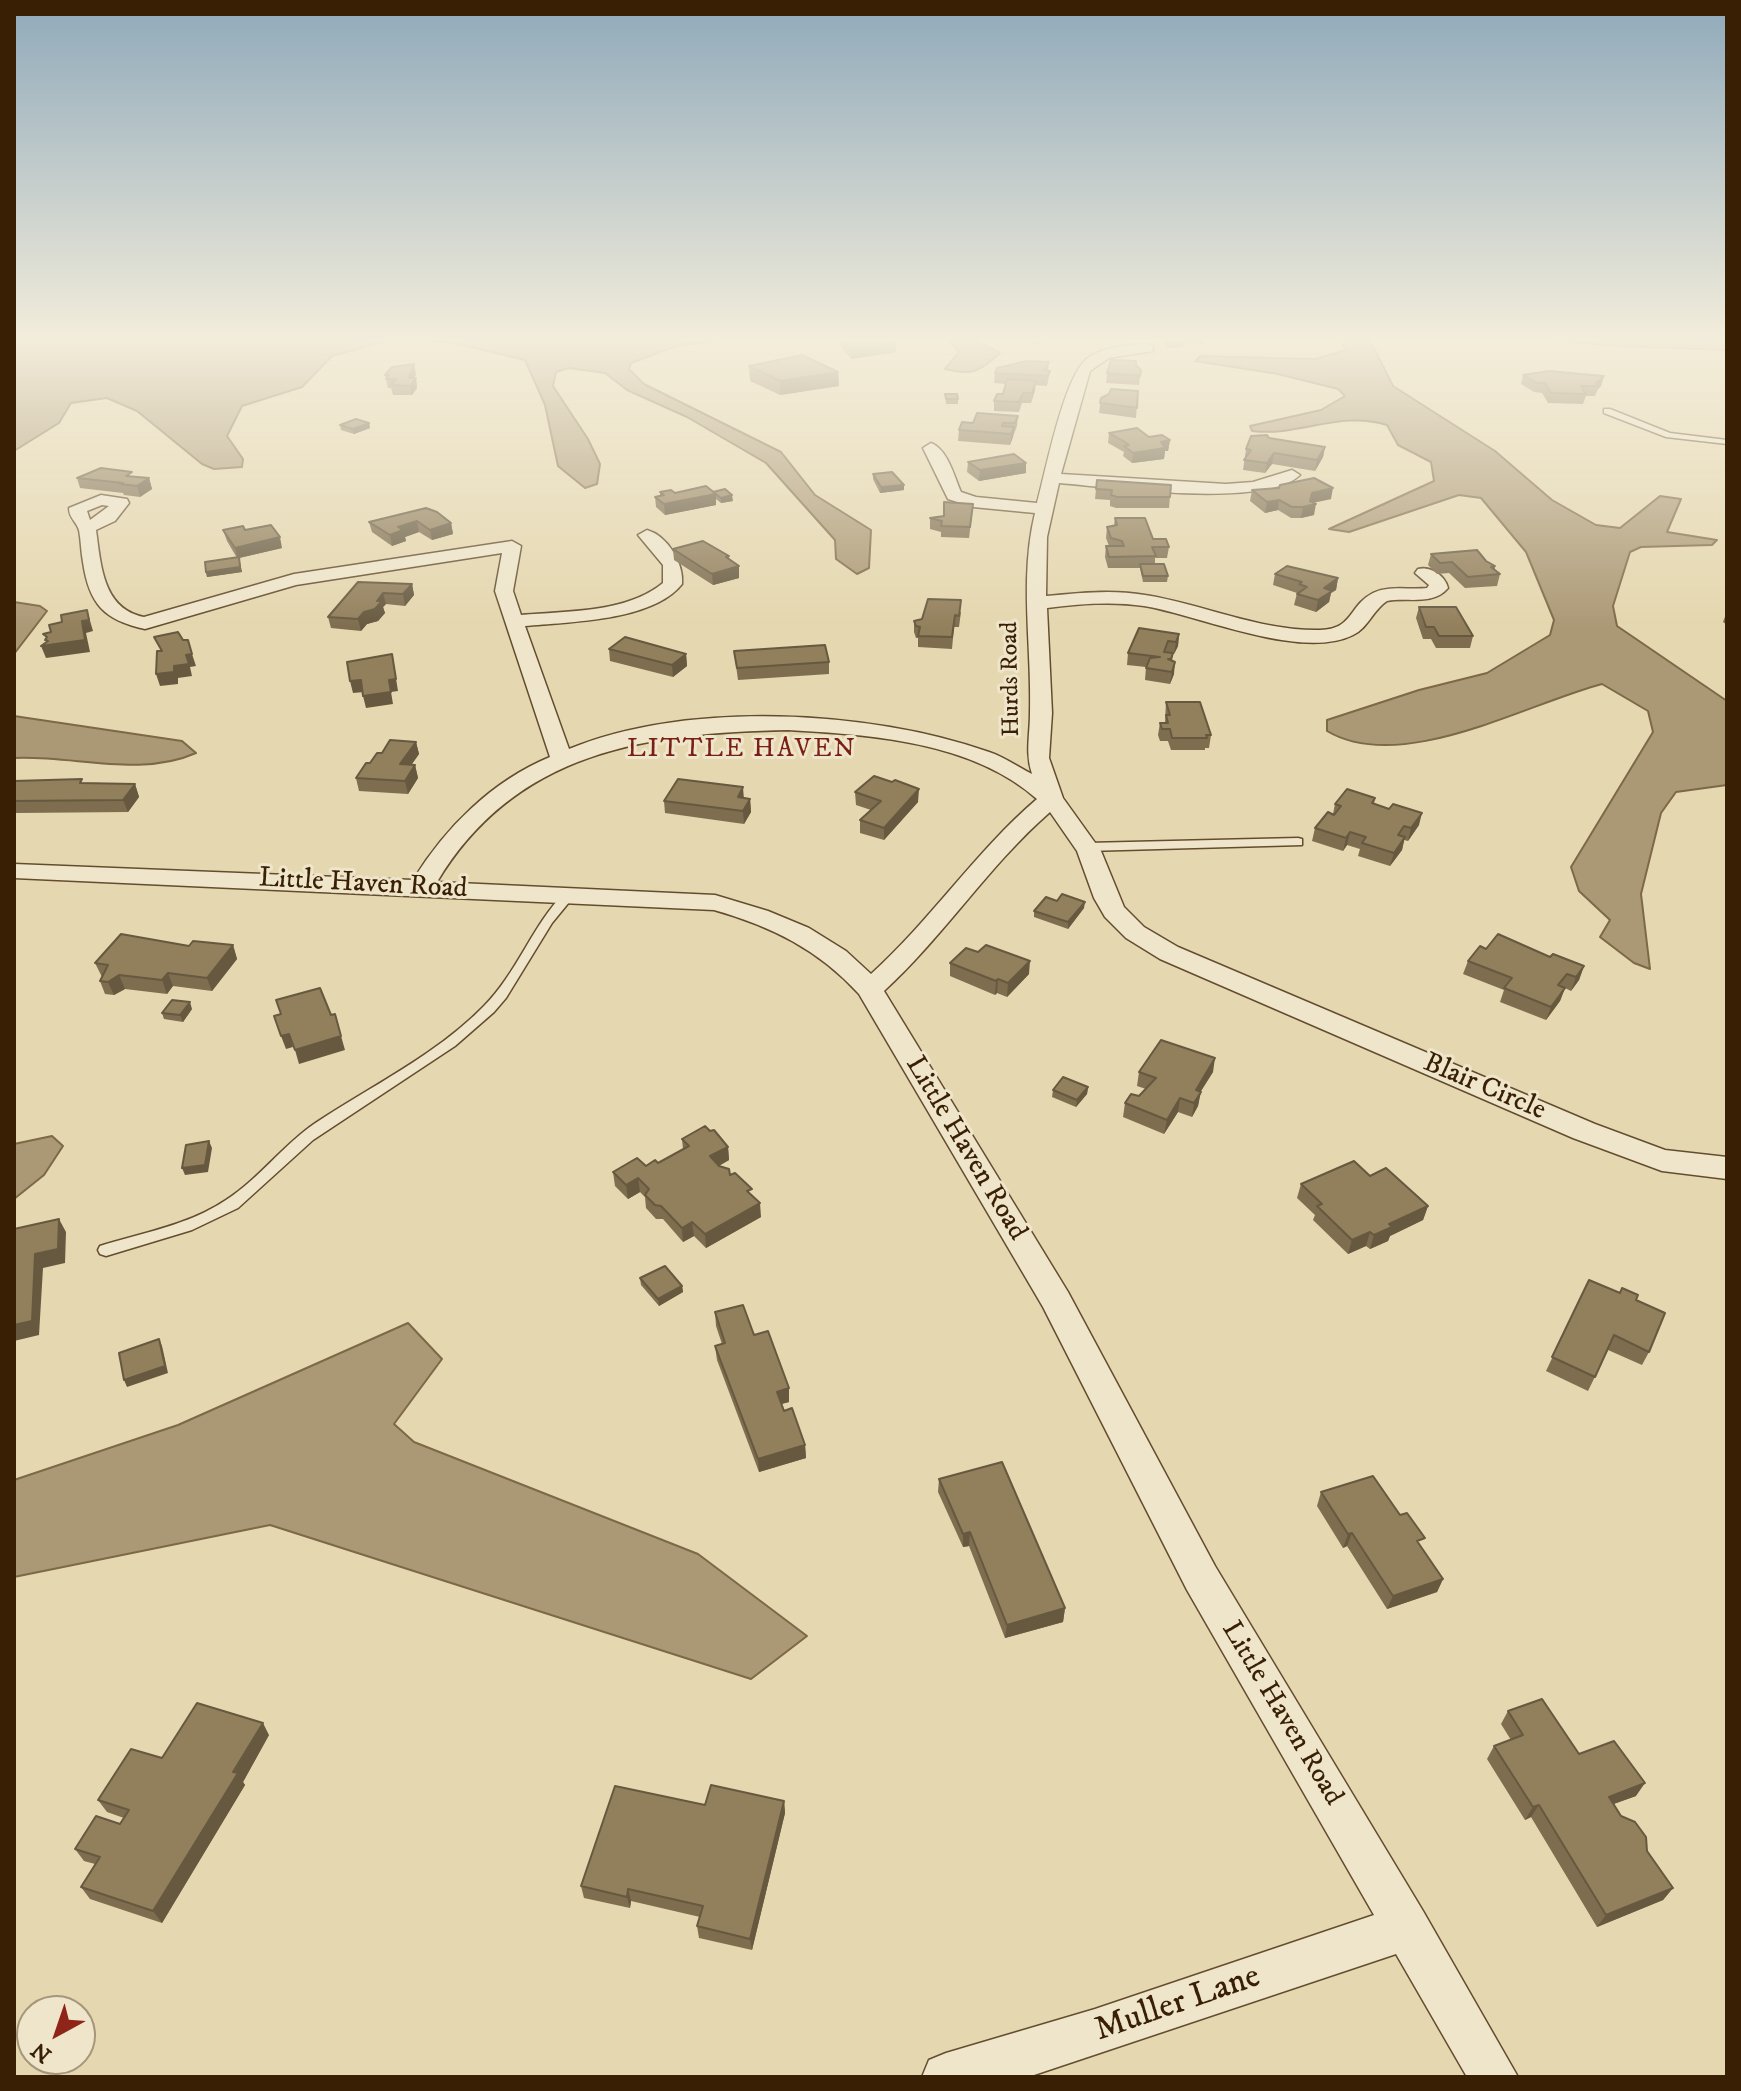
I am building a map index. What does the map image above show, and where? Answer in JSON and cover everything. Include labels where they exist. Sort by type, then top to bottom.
[{"type":"street","name":"Hurds Road","points":[[1052,798],[1038,758],[1041,713],[1037,550],[1042,509],[1063,435]]},
{"type":"street","points":[[931,448],[954,495],[973,502],[1042,509]]},
{"type":"street","points":[[1050,478],[1226,489],[1255,487],[1292,475]]},
{"type":"street","points":[[87,528],[91,568],[101,595],[122,616],[145,623],[294,580],[512,546],[504,591],[562,758]]},
{"type":"street","points":[[514,621],[637,606],[664,596],[675,580],[674,570],[647,535]]},
{"type":"street","points":[[1037,603],[1085,598],[1131,598],[1292,635],[1323,636],[1346,632],[1358,625],[1362,613],[1382,596],[1434,592],[1439,588],[1438,583],[1424,573]]},
{"type":"street","points":[[421,887],[453,840],[513,785],[562,758],[614,740],[673,728],[749,723],[825,726],[894,734],[977,756],[1029,781],[1052,798],[1012,833],[916,947],[870,989]]},
{"type":"street","name":"Blair Circle","points":[[1052,798],[1087,847],[1109,905],[1125,923],[1169,953],[1584,1131],[1662,1160],[1727,1168]]},
{"type":"street","name":"Little Haven Road","points":[[14,872],[421,887],[715,903],[766,917],[828,948],[853,969],[870,989],[1056,1301],[1201,1578],[1494,2077]]},
{"type":"street","name":"Muller Lane","points":[[946,2077],[1095,2033],[1407,1927]]},
{"type":"lane","points":[[1668,435],[1727,442]]},
{"type":"lane","points":[[1087,847],[1298,842]]},
{"type":"lane","points":[[106,1250],[202,1219],[232,1203],[316,1130],[422,1063],[475,1022],[512,982],[529,956],[539,929],[569,895]]},
{"type":"shaded area","points":[[14,435],[40,435],[14,451]]},
{"type":"shaded area","points":[[166,435],[228,435],[243,459],[242,467],[214,469],[202,464]]},
{"type":"shaded area","points":[[551,435],[585,435],[600,464],[597,484],[585,488],[558,466]]},
{"type":"shaded area","points":[[717,435],[746,435],[781,452],[815,495],[871,530],[869,568],[857,574],[836,559],[835,540],[766,463]]},
{"type":"shaded area","points":[[1392,435],[1469,435],[1495,451],[1552,500],[1596,525],[1620,528],[1660,496],[1681,499],[1667,532],[1717,540],[1712,545],[1641,547],[1630,552],[1613,606],[1617,626],[1727,701],[1727,785],[1676,792],[1661,813],[1641,894],[1650,969],[1634,963],[1600,937],[1610,920],[1579,891],[1571,867],[1653,732],[1648,711],[1602,684],[1464,732],[1426,741],[1390,745],[1357,742],[1327,731],[1327,720],[1419,690],[1487,673],[1550,635],[1554,620],[1526,552],[1481,498],[1459,495],[1349,532],[1329,529],[1434,481],[1431,462],[1398,445]]},
{"type":"shaded area","points":[[14,602],[40,606],[47,611],[14,654]]},
{"type":"shaded area","points":[[14,716],[182,741],[196,753],[175,760],[129,765],[14,758]]},
{"type":"shaded area","points":[[52,1136],[63,1146],[44,1175],[14,1199],[14,1144]]},
{"type":"shaded area","points":[[408,1323],[442,1359],[394,1424],[414,1442],[698,1554],[807,1636],[751,1679],[270,1525],[14,1577],[14,1480],[178,1425]]},
{"type":"building","points":[[1112,435],[1162,435],[1170,440],[1161,442],[1165,448],[1133,453],[1124,446],[1129,445]]},
{"type":"building","points":[[1267,435],[1269,438],[1325,447],[1317,460],[1274,453],[1267,463],[1244,460],[1251,450],[1246,449],[1251,436]]},
{"type":"building","points":[[1014,454],[1026,463],[980,470],[968,462]]},
{"type":"building","points":[[101,468],[132,472],[126,476],[149,478],[137,486],[77,478]]},
{"type":"building","points":[[892,472],[904,485],[881,487],[873,474]]},
{"type":"building","points":[[1314,478],[1333,488],[1312,493],[1310,501],[1316,504],[1303,507],[1292,507],[1279,500],[1267,502],[1252,490],[1279,488],[1280,485]]},
{"type":"building","points":[[1097,480],[1171,485],[1170,497],[1117,497],[1111,495],[1112,490],[1096,489]]},
{"type":"building","points":[[706,486],[716,494],[664,504],[655,497],[664,495],[660,492],[671,490],[675,493]]},
{"type":"building","points":[[725,489],[732,495],[721,498],[713,492]]},
{"type":"building","points":[[944,502],[973,504],[970,527],[941,526],[942,521],[930,518],[944,516]]},
{"type":"building","points":[[426,508],[451,523],[430,530],[417,521],[398,527],[403,530],[390,535],[369,522]]},
{"type":"building","points":[[1115,518],[1145,518],[1153,539],[1166,539],[1169,547],[1152,547],[1156,556],[1109,557],[1106,546],[1124,546],[1122,541],[1111,538],[1107,527],[1117,525]]},
{"type":"building","points":[[271,525],[280,537],[235,548],[223,530],[243,526],[245,530]]},
{"type":"building","points":[[703,541],[729,556],[726,557],[739,566],[712,574],[673,549]]},
{"type":"building","points":[[1477,550],[1500,574],[1468,577],[1452,562],[1440,563],[1431,554]]},
{"type":"building","points":[[239,557],[240,567],[206,572],[205,562]]},
{"type":"building","points":[[1140,564],[1164,564],[1168,576],[1143,576]]},
{"type":"building","points":[[1287,566],[1338,578],[1324,588],[1332,591],[1318,600],[1297,594],[1307,587],[1299,584],[1302,582],[1275,574]]},
{"type":"building","points":[[358,582],[412,584],[403,594],[383,593],[377,601],[382,601],[375,609],[364,612],[358,619],[328,617]]},
{"type":"building","points":[[928,599],[961,600],[952,637],[918,636],[920,627],[914,621],[922,619]]},
{"type":"building","points":[[1419,607],[1456,607],[1473,636],[1439,636],[1434,627],[1426,627]]},
{"type":"building","points":[[87,610],[89,620],[82,621],[85,640],[41,646],[48,641],[43,634],[51,632],[49,625],[62,622],[61,615]]},
{"type":"building","points":[[1139,628],[1179,634],[1176,642],[1168,641],[1164,652],[1173,653],[1168,659],[1175,662],[1172,672],[1146,668],[1150,658],[1160,657],[1128,653]]},
{"type":"building","points":[[178,632],[183,640],[188,640],[192,654],[186,655],[189,664],[174,666],[174,672],[156,674],[157,651],[162,651],[154,637]]},
{"type":"building","points":[[625,637],[686,654],[672,665],[609,649]]},
{"type":"building","points":[[825,645],[829,662],[737,668],[734,651]]},
{"type":"building","points":[[392,654],[396,679],[389,680],[391,692],[363,696],[361,680],[350,681],[347,662]]},
{"type":"building","points":[[1166,702],[1200,702],[1211,735],[1206,735],[1207,738],[1172,738],[1170,729],[1162,729],[1160,723],[1168,723],[1166,715],[1170,715]]},
{"type":"building","points":[[390,740],[416,742],[400,764],[415,765],[405,781],[356,778],[366,763],[370,763],[377,753],[382,753]]},
{"type":"building","points":[[874,776],[919,789],[884,828],[860,820],[881,801],[855,792]]},
{"type":"building","points":[[82,779],[80,783],[135,784],[123,800],[14,801],[14,781]]},
{"type":"building","points":[[678,779],[743,787],[738,797],[750,799],[743,811],[664,801]]},
{"type":"building","points":[[1347,789],[1375,798],[1372,803],[1389,809],[1393,804],[1422,813],[1411,828],[1404,826],[1398,835],[1405,837],[1394,853],[1362,843],[1366,837],[1350,832],[1346,838],[1315,828],[1328,812],[1334,815],[1341,806],[1335,804]]},
{"type":"building","points":[[1062,894],[1085,902],[1068,922],[1034,911],[1046,897],[1057,901]]},
{"type":"building","points":[[121,934],[189,946],[193,941],[233,945],[207,978],[168,973],[162,980],[119,975],[108,982],[100,981],[108,965],[95,963]]},
{"type":"building","points":[[1498,934],[1550,957],[1553,954],[1584,966],[1576,977],[1567,974],[1558,985],[1565,988],[1551,1007],[1504,988],[1512,978],[1468,961],[1480,946],[1486,949]]},
{"type":"building","points":[[986,945],[1030,961],[1008,983],[950,963],[966,948],[978,952]]},
{"type":"building","points":[[320,988],[331,1015],[335,1014],[341,1036],[295,1050],[289,1034],[281,1036],[274,1016],[281,1014],[276,1000]]},
{"type":"building","points":[[172,1000],[190,1002],[180,1015],[162,1013]]},
{"type":"building","points":[[1161,1040],[1215,1058],[1196,1090],[1201,1092],[1194,1103],[1180,1098],[1167,1120],[1125,1103],[1131,1094],[1139,1096],[1156,1078],[1139,1072]]},
{"type":"building","points":[[1063,1077],[1088,1087],[1077,1100],[1053,1090]]},
{"type":"building","points":[[705,1126],[710,1131],[714,1130],[728,1147],[710,1156],[719,1166],[729,1169],[730,1175],[735,1173],[752,1189],[747,1191],[760,1203],[705,1234],[692,1222],[682,1228],[661,1206],[655,1205],[645,1195],[649,1189],[638,1178],[626,1185],[613,1172],[637,1158],[646,1166],[655,1160],[658,1163],[689,1146],[682,1139]]},
{"type":"building","points":[[209,1141],[205,1165],[182,1168],[186,1145]]},
{"type":"building","points":[[1354,1161],[1370,1176],[1386,1168],[1428,1206],[1389,1224],[1392,1227],[1352,1240],[1317,1206],[1322,1204],[1301,1184]]},
{"type":"building","points":[[59,1219],[58,1249],[35,1254],[32,1321],[14,1325],[14,1229]]},
{"type":"building","points":[[665,1266],[682,1286],[658,1299],[640,1278]]},
{"type":"building","points":[[1589,1280],[1620,1293],[1622,1288],[1638,1295],[1636,1300],[1665,1313],[1649,1352],[1614,1335],[1595,1377],[1552,1357]]},
{"type":"building","points":[[743,1305],[754,1335],[768,1331],[789,1388],[777,1392],[784,1411],[792,1408],[805,1445],[758,1459],[715,1346],[725,1343],[715,1312]]},
{"type":"building","points":[[159,1339],[165,1366],[124,1380],[119,1353]]},
{"type":"building","points":[[1002,1462],[1065,1608],[1007,1625],[970,1532],[963,1534],[939,1479]]},
{"type":"building","points":[[1373,1476],[1400,1515],[1407,1513],[1425,1538],[1417,1541],[1443,1579],[1393,1596],[1321,1492]]},
{"type":"building","points":[[1542,1699],[1579,1754],[1614,1741],[1645,1783],[1609,1797],[1621,1816],[1635,1822],[1646,1837],[1647,1851],[1673,1888],[1606,1915],[1539,1805],[1533,1807],[1494,1746],[1523,1735],[1508,1711]]},
{"type":"building","points":[[197,1703],[263,1723],[233,1772],[238,1773],[153,1911],[81,1887],[100,1857],[75,1849],[96,1816],[120,1824],[129,1810],[98,1800],[131,1749],[162,1758]]},
{"type":"building","points":[[711,1785],[784,1801],[750,1939],[697,1926],[703,1906],[628,1889],[627,1897],[581,1886],[615,1786],[705,1805]]},
{"type":"district","name":"LITTLE HAVEN","points":[[742,751]]}]
